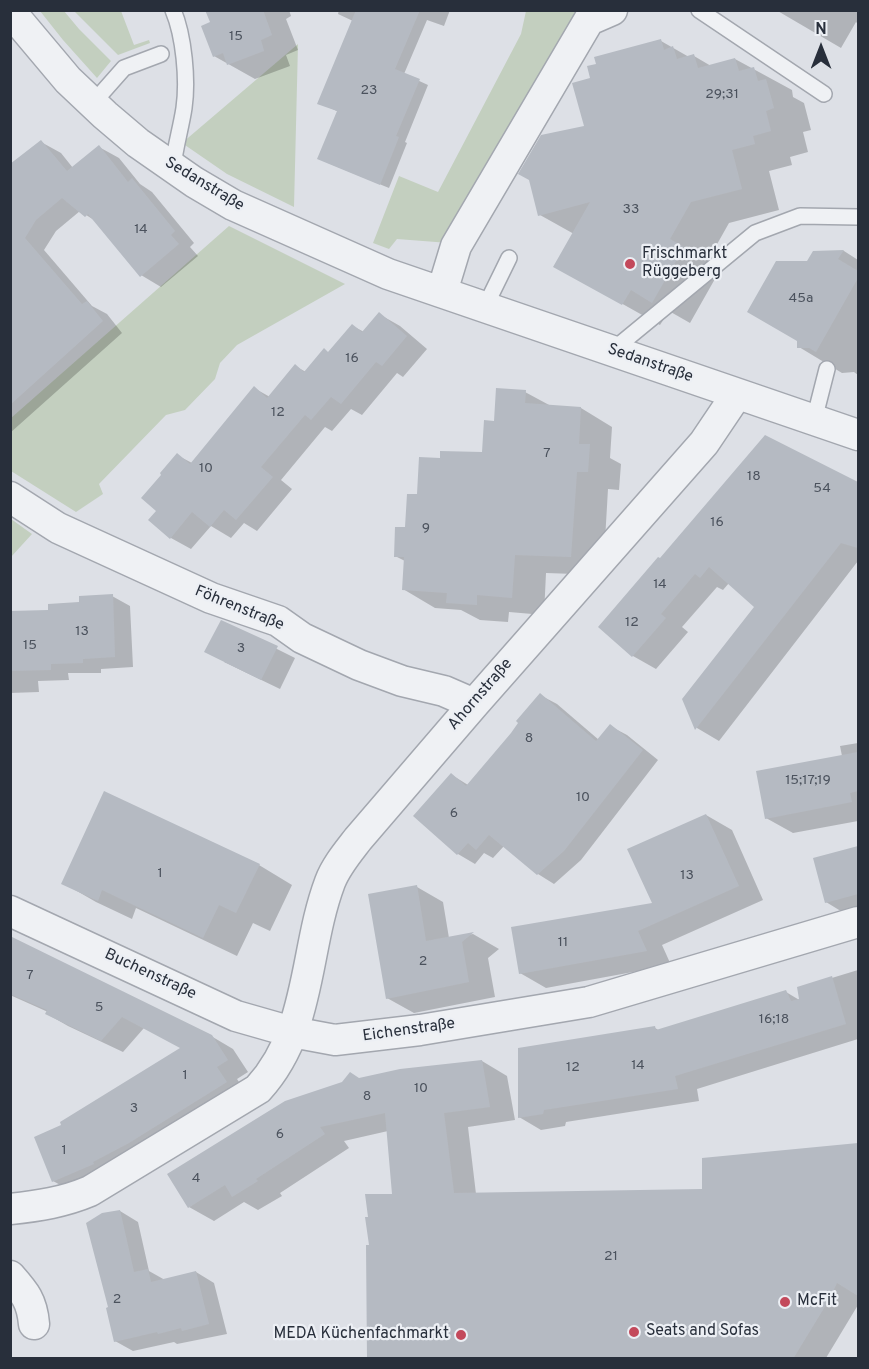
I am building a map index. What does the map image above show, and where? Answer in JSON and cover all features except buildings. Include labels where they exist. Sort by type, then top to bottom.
[{"type":"street","points":[[442,292],[456,246],[589,20],[612,10]]},
{"type":"street","name":"Sedanstraße","points":[[10,11],[68,80],[93,103],[138,142],[233,205],[388,274],[858,435]]},
{"type":"street","name":"Ahornstraße","points":[[292,1032],[307,985],[319,920],[331,880],[358,839],[704,443],[737,394]]},
{"type":"street","name":"Föhrenstraße","points":[[10,497],[58,528],[211,598],[278,621],[302,638],[359,665],[402,681],[444,691],[474,704]]},
{"type":"street","name":"Buchenstraße","points":[[10,911],[236,1016],[292,1032]]},
{"type":"street","name":"Eichenstraße","points":[[292,1032],[335,1040],[367,1037],[589,1002],[858,922]]},
{"type":"street","points":[[10,1209],[47,1205],[90,1191],[258,1089],[273,1073],[292,1032]]},
{"type":"street","points":[[10,1276],[24,1292],[32,1306],[34,1324]]},
{"type":"lane","points":[[173,10],[182,44],[185,85],[184,107],[175,144],[173,167]]},
{"type":"lane","points":[[699,10],[824,94]]},
{"type":"lane","points":[[93,103],[124,68],[161,54]]},
{"type":"lane","points":[[613,350],[755,233],[800,216],[858,217]]},
{"type":"lane","points":[[485,307],[509,258]]},
{"type":"lane","points":[[814,420],[827,369]]},
{"type":"green space","points":[[40,11],[64,11],[111,61],[97,78],[63,40]]},
{"type":"green space","points":[[74,11],[121,11],[134,45],[149,40],[150,43],[118,55]]},
{"type":"green space","points":[[526,11],[584,11],[449,243],[397,239],[389,249],[373,243],[399,176],[438,192],[521,34]]},
{"type":"green space","points":[[298,44],[294,207],[227,174],[182,143]]},
{"type":"green space","points":[[229,226],[345,284],[237,345],[220,363],[215,379],[185,410],[166,415],[99,484],[103,494],[76,512],[11,471],[11,418]]},
{"type":"green space","points":[[11,519],[32,534],[11,557]]},
{"type":"place","name":"Frischmarkt Rüggeberg","points":[[630,264]]},
{"type":"place","name":"McFit","points":[[785,1302]]},
{"type":"place","name":"Seats and Sofas","points":[[634,1332]]},
{"type":"place","name":"MEDA Küchenfachmarkt","points":[[461,1335]]}]
